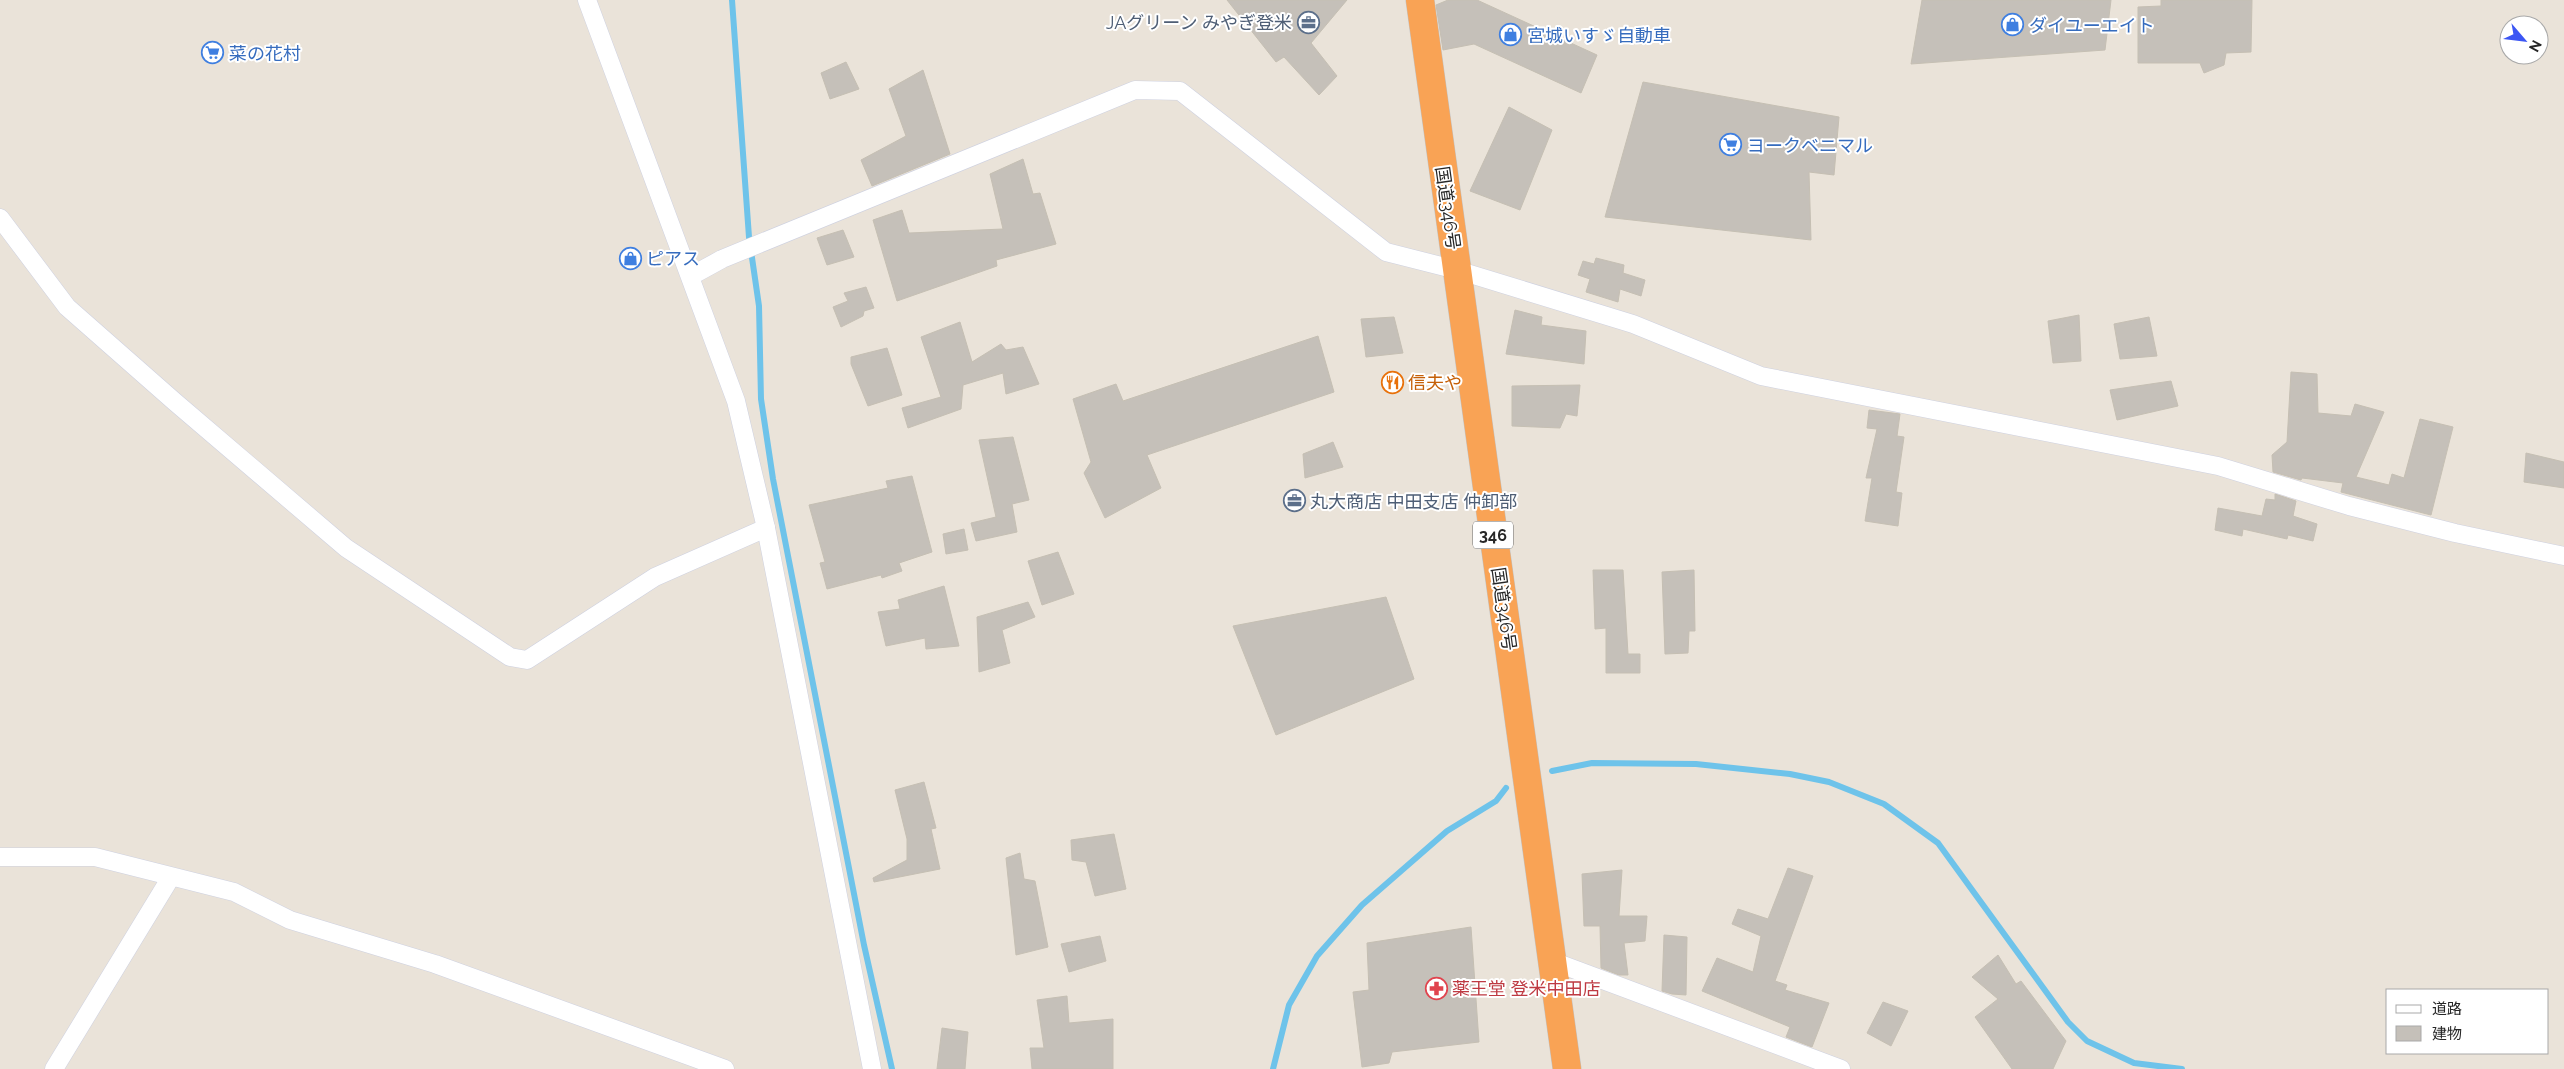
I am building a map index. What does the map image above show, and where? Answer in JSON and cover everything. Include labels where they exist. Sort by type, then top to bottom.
[{"type":"highway","name":"国道346号","points":[[1420,0],[1567,1069]]},
{"type":"street","points":[[587,0],[736,401],[766,528],[872,1069]]},
{"type":"street","points":[[691,276],[722,259],[1135,90],[1180,91],[1386,252],[1457,270],[1632,324],[1761,376],[2218,466],[2359,508],[2564,556]]},
{"type":"street","points":[[0,218],[66,307],[168,396],[346,548],[510,657],[527,660],[655,577],[766,528]]},
{"type":"street","points":[[0,857],[95,858],[234,892],[290,920],[434,964],[725,1069]]},
{"type":"street","points":[[54,1069],[171,876]]},
{"type":"street","points":[[1552,962],[1842,1069]]},
{"type":"building","points":[[1227,0],[1347,0],[1311,43],[1337,76],[1319,95],[1284,57],[1276,62]]},
{"type":"building","points":[[1448,0],[1477,0],[1597,55],[1581,93],[1474,44],[1443,50],[1436,5]]},
{"type":"building","name":"ダイユーエイト","points":[[1922,0],[2111,0],[2105,50],[1911,64]]},
{"type":"building","points":[[2161,0],[2252,0],[2251,52],[2226,53],[2224,65],[2204,73],[2200,63],[2138,63],[2138,7],[2161,6]]},
{"type":"building","points":[[846,62],[859,89],[830,99],[821,73]]},
{"type":"building","points":[[923,70],[950,154],[872,186],[861,160],[906,136],[889,89]]},
{"type":"building","name":"ヨークベニマル","points":[[1643,82],[1839,117],[1834,175],[1809,172],[1811,240],[1605,217]]},
{"type":"building","points":[[1509,107],[1552,130],[1520,210],[1470,191]]},
{"type":"building","points":[[1023,159],[1033,194],[1040,193],[1056,244],[996,260],[997,266],[897,301],[873,220],[902,210],[909,233],[1003,229],[990,174]]},
{"type":"building","points":[[843,230],[854,257],[827,265],[817,238]]},
{"type":"building","points":[[1596,258],[1624,265],[1623,273],[1645,280],[1641,296],[1620,289],[1618,302],[1586,292],[1590,279],[1578,275],[1583,261],[1594,264]]},
{"type":"building","points":[[866,287],[874,308],[864,311],[863,316],[841,327],[833,307],[848,301],[844,293]]},
{"type":"building","points":[[1515,310],[1542,317],[1541,325],[1586,331],[1584,364],[1506,354]]},
{"type":"building","points":[[2079,315],[2081,361],[2053,363],[2048,321]]},
{"type":"building","points":[[1394,317],[1403,353],[1366,357],[1361,319]]},
{"type":"building","points":[[2149,317],[2157,356],[2120,359],[2114,324]]},
{"type":"building","points":[[960,322],[972,362],[1001,344],[1006,350],[1023,347],[1039,384],[1006,394],[1003,373],[963,385],[961,409],[908,428],[902,408],[941,397],[921,337]]},
{"type":"building","points":[[1318,336],[1334,392],[1147,455],[1161,488],[1105,518],[1084,473],[1091,462],[1073,399],[1116,384],[1123,401]]},
{"type":"building","points":[[887,348],[902,395],[868,406],[851,364],[851,357]]},
{"type":"building","points":[[2291,372],[2317,374],[2318,413],[2351,416],[2355,404],[2384,412],[2356,477],[2389,485],[2392,474],[2404,478],[2420,419],[2453,427],[2431,515],[2341,492],[2343,483],[2302,478],[2301,480],[2273,472],[2272,455],[2287,442]]},
{"type":"building","points":[[2171,381],[2178,406],[2117,420],[2110,390]]},
{"type":"building","points":[[1580,385],[1577,416],[1566,414],[1560,428],[1512,426],[1512,386]]},
{"type":"building","points":[[1869,410],[1900,414],[1897,436],[1904,437],[1896,492],[1902,493],[1898,526],[1865,521],[1872,478],[1866,478],[1877,429],[1867,428]]},
{"type":"building","points":[[1013,437],[1029,500],[1012,504],[1017,532],[976,541],[971,523],[996,517],[979,440]]},
{"type":"building","points":[[1333,442],[1343,467],[1305,478],[1303,454]]},
{"type":"building","points":[[2526,453],[2564,462],[2564,488],[2524,482]]},
{"type":"building","points":[[912,476],[932,552],[899,563],[902,571],[882,578],[881,575],[827,589],[820,563],[825,562],[809,505],[888,488],[886,481]]},
{"type":"building","points":[[2275,494],[2296,501],[2293,516],[2317,524],[2313,541],[2288,535],[2287,539],[2243,529],[2242,536],[2215,530],[2218,508],[2262,516],[2266,499],[2275,500]]},
{"type":"building","points":[[964,529],[968,550],[946,554],[943,534]]},
{"type":"building","points":[[1058,552],[1074,594],[1042,605],[1028,561]]},
{"type":"building","points":[[1593,570],[1623,570],[1628,654],[1640,654],[1640,673],[1606,673],[1606,628],[1595,629]]},
{"type":"building","points":[[1694,570],[1695,631],[1689,631],[1688,653],[1665,654],[1662,572]]},
{"type":"building","points":[[944,586],[959,646],[926,649],[925,638],[886,646],[878,612],[900,609],[898,600]]},
{"type":"building","points":[[1386,597],[1414,679],[1276,735],[1233,626]]},
{"type":"building","points":[[1028,602],[1035,617],[1002,630],[1010,663],[979,672],[977,617]]},
{"type":"building","points":[[924,782],[936,828],[931,829],[940,869],[874,882],[873,878],[907,860],[907,839],[895,790]]},
{"type":"building","points":[[1114,834],[1126,889],[1095,896],[1086,862],[1072,860],[1071,840]]},
{"type":"building","points":[[1020,853],[1024,879],[1035,881],[1048,947],[1016,955],[1006,858]]},
{"type":"building","points":[[1788,868],[1813,876],[1775,981],[1787,985],[1785,990],[1829,1003],[1812,1047],[1786,1037],[1790,1027],[1702,991],[1717,958],[1753,972],[1761,936],[1732,924],[1738,909],[1768,919]]},
{"type":"building","points":[[1622,870],[1619,916],[1647,916],[1645,941],[1624,943],[1628,975],[1619,975],[1601,968],[1600,926],[1584,926],[1582,874]]},
{"type":"building","points":[[1471,927],[1479,1042],[1392,1052],[1389,1063],[1362,1067],[1353,992],[1369,990],[1367,943]]},
{"type":"building","points":[[1664,935],[1687,937],[1686,995],[1662,991]]},
{"type":"building","points":[[1100,936],[1106,961],[1069,972],[1061,944]]},
{"type":"building","points":[[1998,955],[2016,984],[2021,981],[2066,1041],[2053,1069],[2012,1069],[1975,1017],[1998,999],[1972,977]]},
{"type":"building","points":[[1067,996],[1069,1023],[1113,1019],[1113,1069],[1032,1069],[1030,1048],[1044,1048],[1037,1000]]},
{"type":"building","points":[[1883,1002],[1908,1011],[1891,1046],[1867,1033]]},
{"type":"building","points":[[942,1028],[968,1032],[965,1069],[937,1069]]},
{"type":"waterway","points":[[732,0],[749,237],[759,306],[761,399],[773,479],[864,945],[892,1069]]},
{"type":"waterway","points":[[1552,771],[1592,763],[1696,764],[1790,774],[1829,782],[1884,804],[1938,843],[2068,1022],[2087,1041],[2134,1063],[2182,1069]]},
{"type":"waterway","points":[[1273,1069],[1289,1005],[1317,956],[1362,905],[1447,831],[1496,801],[1506,788]]},
{"type":"place","name":"JAグリーン みやぎ登米","points":[[1308,22]]},
{"type":"place","name":"ダイユーエイト","points":[[2013,25]]},
{"type":"place","name":"宮城いすゞ自動車","points":[[1511,35]]},
{"type":"place","name":"菜の花村","points":[[213,53]]},
{"type":"place","name":"ヨークベニマル","points":[[1731,145]]},
{"type":"place","name":"ピアス","points":[[630,258]]},
{"type":"place","name":"信夫や","points":[[1392,382]]},
{"type":"place","name":"丸大商店 中田支店 仲卸部","points":[[1294,501]]},
{"type":"place","name":"薬王堂 登米中田店","points":[[1436,988]]}]
